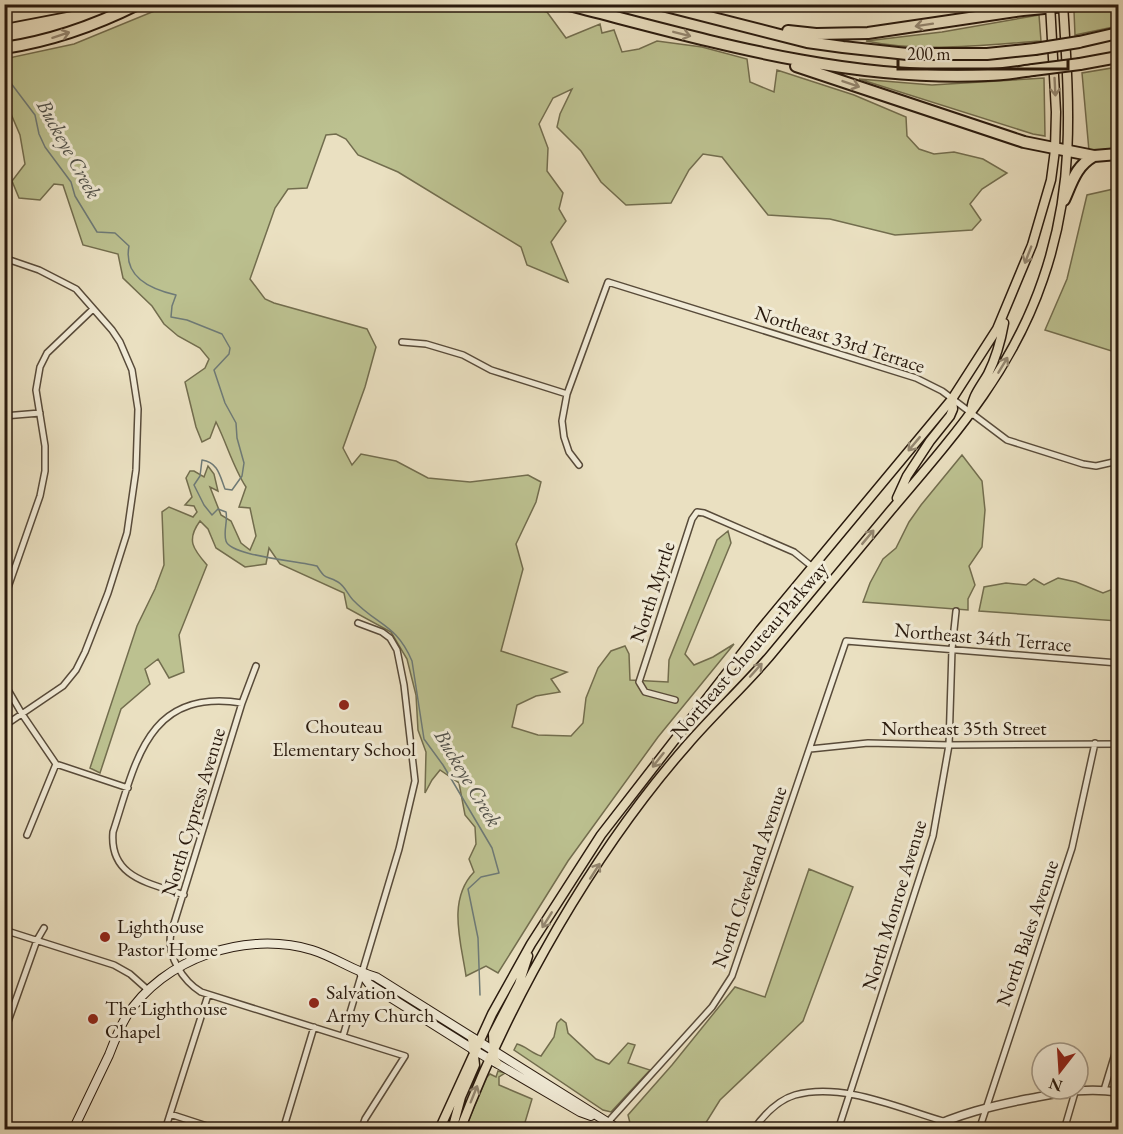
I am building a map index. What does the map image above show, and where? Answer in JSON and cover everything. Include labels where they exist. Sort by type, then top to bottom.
[{"type":"highway","points":[[4,18],[77,4]]},
{"type":"highway","points":[[4,48],[49,39],[78,30],[106,20],[138,4]]},
{"type":"highway","points":[[565,4],[756,52],[859,70],[933,75],[989,75],[1119,57]]},
{"type":"highway","points":[[658,4],[807,42],[907,54],[987,54],[1035,49],[1119,33]]},
{"type":"highway","points":[[1023,10],[1034,4]]},
{"type":"highway","points":[[758,29],[816,34],[868,33],[1050,6],[1087,4]]},
{"type":"highway","points":[[756,52],[1024,142],[1094,156],[1119,154]]},
{"type":"highway","points":[[1064,200],[1076,172],[1083,162],[1094,156]]},
{"type":"main road","name":"Northeast Chouteau Parkway","points":[[439,1130],[475,1044],[531,944],[601,835],[698,708],[952,399],[987,347],[1006,311],[1032,245],[1046,199],[1055,150],[1056,112],[1050,6]]},
{"type":"main road","name":"Northeast Chouteau Parkway","points":[[460,1130],[512,1012],[563,920],[628,822],[688,745],[768,657],[971,414],[1005,363],[1024,327],[1046,270],[1064,200],[1070,115],[1063,6]]},
{"type":"main road","points":[[971,414],[972,401],[988,373],[1001,340],[1006,311]]},
{"type":"main road","points":[[892,509],[907,476],[930,441],[951,416],[952,399]]},
{"type":"main road","points":[[73,1130],[126,1017],[148,990],[178,967],[202,956],[233,947],[270,944],[311,950],[361,973],[376,977],[493,1058],[580,1112],[608,1122]]},
{"type":"main road","points":[[493,1058],[493,1034],[519,984],[531,944]]},
{"type":"main road","points":[[361,973],[369,984],[475,1044]]},
{"type":"main road","points":[[452,1130],[461,1097],[476,1065],[475,1044]]},
{"type":"main road","points":[[493,1058],[620,1130]]},
{"type":"street","points":[[4,258],[39,270],[64,282],[76,290],[112,330],[120,342],[135,384],[138,409],[131,512],[108,593],[81,661],[63,686],[4,726]]},
{"type":"street","name":"Northeast 33rd Terrace","points":[[567,394],[608,282],[916,378],[942,391],[1006,440],[1083,464],[1096,465],[1119,461]]},
{"type":"street","points":[[4,599],[43,484],[46,459],[36,382],[47,353],[93,309]]},
{"type":"street","points":[[402,342],[426,344],[463,355],[491,370],[567,394],[562,421],[564,437],[569,452],[579,465]]},
{"type":"street","points":[[4,416],[40,413]]},
{"type":"street","name":"North Myrtle","points":[[675,700],[645,692],[639,682],[692,519],[698,512],[794,552],[813,567]]},
{"type":"street","points":[[813,567],[831,582]]},
{"type":"street","name":"North Monroe Avenue","points":[[838,1130],[929,853],[937,819],[949,745],[952,649],[956,611]]},
{"type":"street","points":[[343,1036],[411,805],[415,781],[404,685],[397,650],[390,638],[358,623]]},
{"type":"street","name":"Northeast 34th Terrace","points":[[846,641],[1119,663]]},
{"type":"street","name":"North Cleveland Avenue","points":[[608,1122],[712,1007],[732,976],[846,641]]},
{"type":"street","name":"North Cypress Avenue","points":[[178,967],[171,954],[169,941],[242,703],[256,666]]},
{"type":"street","points":[[4,682],[22,714],[56,764],[128,788]]},
{"type":"street","points":[[184,895],[132,876],[121,866],[115,856],[113,832],[140,752],[157,725],[180,710],[199,704],[221,701],[242,703]]},
{"type":"street","name":"Northeast 35th Street","points":[[810,749],[868,743],[1119,744]]},
{"type":"street","name":"North Bales Avenue","points":[[979,1130],[1072,848],[1095,743]]},
{"type":"street","points":[[27,835],[56,764]]},
{"type":"street","points":[[4,1033],[37,940],[44,927]]},
{"type":"street","points":[[4,930],[119,968],[130,974],[148,990]]},
{"type":"street","points":[[178,967],[190,985],[208,995],[405,1056],[365,1119],[361,1130]]},
{"type":"street","points":[[165,1130],[208,995]]},
{"type":"street","points":[[283,1130],[314,1028]]},
{"type":"street","points":[[1104,1090],[1119,1044]]},
{"type":"street","points":[[1090,1090],[1119,1092]]},
{"type":"street","points":[[753,1130],[769,1112],[795,1095],[831,1092],[850,1094],[943,1121]]},
{"type":"street","points":[[926,1130],[943,1121],[986,1107],[1030,1098]]},
{"type":"street","points":[[1064,1130],[1072,1101]]},
{"type":"street","points":[[170,1114],[219,1130]]},
{"type":"green space","points":[[169,5],[518,5],[547,12],[566,38],[600,24],[602,33],[614,30],[622,52],[639,49],[657,41],[702,47],[747,59],[750,82],[774,92],[777,70],[854,95],[906,117],[907,136],[919,149],[934,154],[954,152],[983,159],[1007,173],[982,189],[970,204],[981,220],[972,230],[895,235],[830,219],[768,215],[722,157],[703,154],[689,170],[671,203],[626,205],[601,182],[581,151],[557,127],[560,114],[572,89],[553,98],[539,124],[548,148],[547,171],[563,193],[559,209],[566,221],[551,242],[568,282],[527,265],[521,247],[398,172],[358,155],[346,139],[336,134],[326,135],[307,188],[288,189],[275,208],[250,279],[265,299],[274,303],[367,329],[376,347],[365,387],[343,448],[352,465],[361,454],[396,461],[428,478],[470,482],[528,475],[541,482],[536,502],[516,544],[523,569],[501,651],[567,672],[551,679],[560,692],[536,696],[517,705],[512,727],[538,735],[571,736],[583,723],[586,698],[598,668],[611,651],[625,646],[629,654],[630,680],[668,682],[669,660],[717,540],[728,531],[731,543],[685,654],[694,665],[734,644],[658,737],[568,861],[498,973],[486,966],[466,976],[459,936],[458,908],[466,883],[474,872],[469,859],[476,844],[475,827],[465,815],[459,783],[440,770],[425,793],[426,752],[418,730],[416,695],[407,659],[391,632],[347,608],[344,593],[280,564],[269,548],[266,564],[245,567],[216,548],[208,529],[200,521],[192,539],[195,549],[207,565],[179,635],[184,672],[169,678],[158,659],[145,669],[150,684],[121,709],[100,773],[90,768],[137,626],[164,565],[162,512],[169,507],[193,517],[197,512],[194,506],[185,505],[192,497],[186,478],[190,471],[204,477],[208,466],[214,474],[218,491],[210,487],[221,515],[231,521],[241,543],[250,550],[256,536],[250,508],[239,507],[246,487],[237,472],[216,422],[210,438],[202,442],[196,427],[185,382],[205,368],[209,359],[200,348],[178,336],[164,324],[152,306],[123,278],[118,254],[83,245],[63,185],[54,184],[40,200],[19,198],[12,181],[25,164],[20,135],[5,100],[4,59],[74,44]]},
{"type":"green space","points":[[1118,7],[1118,26],[1075,35],[1074,11]]},
{"type":"green space","points":[[1039,15],[1041,41],[976,46],[909,47],[866,41],[942,32]]},
{"type":"green space","points":[[1118,67],[1118,148],[1089,151],[1082,73]]},
{"type":"green space","points":[[1044,78],[1045,136],[859,79],[932,85]]},
{"type":"green space","points":[[1118,188],[1118,353],[1045,330],[1067,279],[1087,195]]},
{"type":"green space","points":[[962,455],[982,481],[985,510],[982,547],[969,566],[975,585],[968,599],[968,610],[863,602],[883,559],[896,548],[909,522],[921,505]]},
{"type":"green space","points":[[1058,578],[1076,582],[1103,593],[1118,587],[1118,621],[979,611],[984,587],[1006,583],[1026,585],[1034,579],[1044,585]]},
{"type":"green space","points":[[809,869],[853,887],[803,1021],[720,1100],[702,1129],[635,1130],[631,1127],[628,1115],[735,987],[765,997]]},
{"type":"green space","points":[[561,1019],[566,1023],[568,1033],[596,1059],[609,1064],[628,1043],[635,1045],[628,1063],[650,1070],[611,1112],[603,1110],[514,1050],[517,1044],[541,1056],[554,1037],[557,1023]]},
{"type":"green space","points":[[498,1071],[505,1073],[499,1077],[499,1085],[532,1099],[523,1129],[465,1129],[487,1077],[490,1074],[496,1077]]},
{"type":"waterway","name":"Buckeye Creek","points":[[4,74],[35,115],[39,134],[45,147],[71,182],[75,196],[97,232],[115,233],[129,246],[130,266],[140,280],[176,295],[171,317],[187,320],[222,334],[230,348],[229,354],[214,370],[225,403],[236,423],[237,438],[244,463],[242,476],[232,490],[225,489],[215,467],[202,460],[200,476],[194,485],[212,515],[218,509],[226,512],[226,541],[240,551],[317,566],[325,576],[345,588],[362,609],[393,632],[406,649],[412,661],[424,739],[443,765],[492,848],[499,873],[481,877],[468,889],[478,938],[480,995]]},
{"type":"place","name":"Chouteau Elementary School","points":[[344,705]]},
{"type":"place","name":"Lighthouse Pastor Home","points":[[105,937]]},
{"type":"place","name":"Salvation Army Church","points":[[314,1003]]},
{"type":"place","name":"The Lighthouse Chapel","points":[[93,1019]]}]
